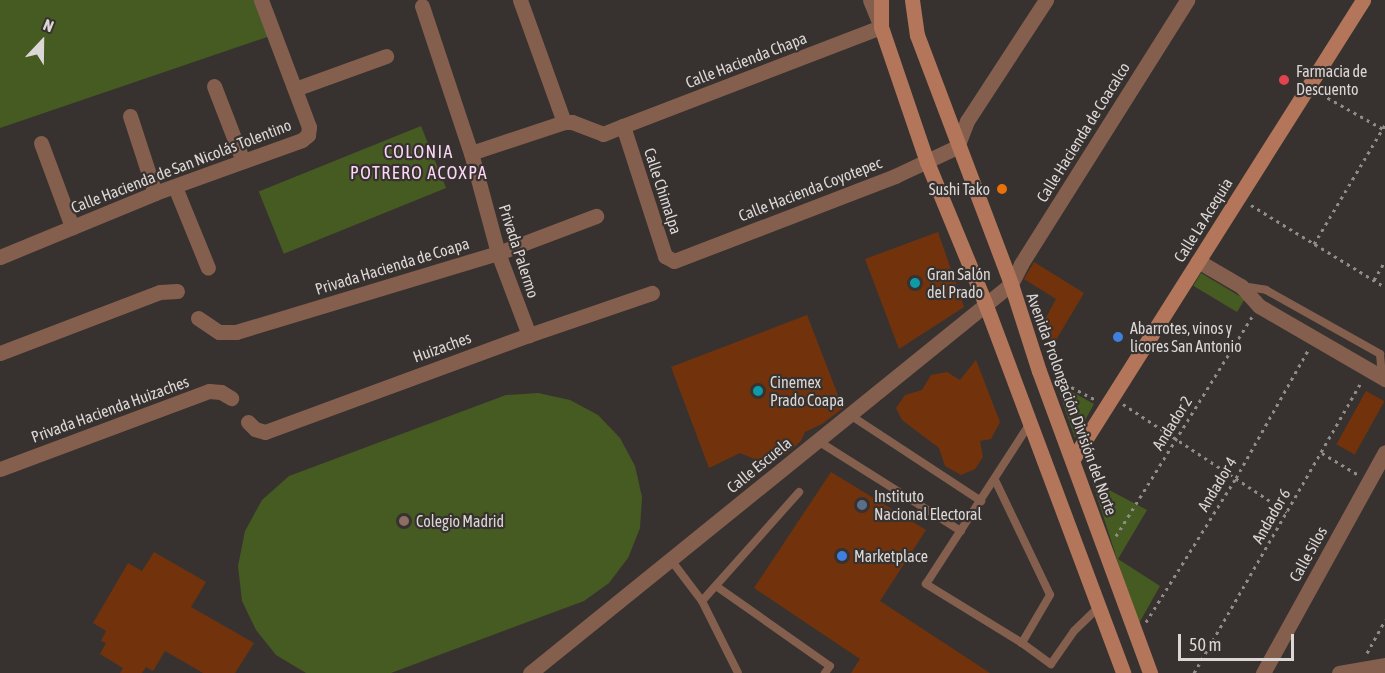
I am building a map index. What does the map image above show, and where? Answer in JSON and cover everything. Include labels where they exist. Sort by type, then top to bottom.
[{"type":"main road","points":[[881,0],[881,27],[927,162],[985,303],[1112,643],[1124,673],[1134,663],[1142,663],[1149,671]]},
{"type":"main road","name":"Avenida Prolongación División del Norte","points":[[912,0],[917,35],[957,147],[1011,284],[1040,371],[1149,671]]},
{"type":"main road","name":"Calle La Acequia","points":[[1073,459],[1363,0]]},
{"type":"main road","points":[[1112,643],[1119,649],[1128,648],[1137,637]]},
{"type":"street","name":"Calle Hacienda de San Nicolás Tolentino","points":[[0,257],[155,193],[302,140],[308,135],[309,127],[261,0]]},
{"type":"street","points":[[471,153],[564,122],[520,0]]},
{"type":"street","points":[[870,0],[881,27]]},
{"type":"street","points":[[957,147],[967,121],[1046,0]]},
{"type":"street","name":"Calle Hacienda de Coacalco","points":[[1011,284],[1021,264],[1187,0]]},
{"type":"street","name":"Privada Palermo","points":[[422,6],[471,153],[498,253],[528,335]]},
{"type":"street","name":"Calle Hacienda Chapa","points":[[564,122],[572,122],[603,134],[881,27]]},
{"type":"street","points":[[295,89],[386,56]]},
{"type":"street","points":[[214,86],[243,161]]},
{"type":"street","points":[[130,116],[155,193]]},
{"type":"street","name":"Calle Chimalpa","points":[[623,126],[664,256],[674,261]]},
{"type":"street","points":[[41,143],[72,227]]},
{"type":"street","name":"Calle Hacienda Coyotepec","points":[[674,261],[927,162],[957,147]]},
{"type":"street","points":[[175,187],[208,268]]},
{"type":"street","name":"Privada Hacienda de Coapa","points":[[198,318],[219,332],[236,332],[498,253],[596,216]]},
{"type":"street","points":[[1198,261],[1241,286],[1259,306],[1383,378]]},
{"type":"street","name":"Calle Escuela","points":[[530,673],[1011,284]]},
{"type":"street","points":[[0,353],[160,292],[177,291]]},
{"type":"street","name":"Huizaches","points":[[248,422],[255,429],[265,432],[528,335],[652,293]]},
{"type":"street","name":"Privada Hacienda Huizaches","points":[[0,469],[209,391],[221,392],[231,398]]},
{"type":"street","name":"Calle Silos","points":[[1263,673],[1385,452]]},
{"type":"street","points":[[1339,673],[1385,665]]},
{"type":"lane","points":[[1241,286],[1266,290],[1380,354],[1383,378]]},
{"type":"lane","points":[[850,415],[981,501]]},
{"type":"lane","points":[[1030,423],[926,584],[1052,664],[1074,631],[1099,607]]},
{"type":"lane","points":[[818,441],[961,531]]},
{"type":"lane","points":[[994,480],[1050,595],[1022,644]]},
{"type":"lane","points":[[702,601],[799,492]]},
{"type":"lane","points":[[671,560],[702,601],[738,673]]},
{"type":"lane","points":[[716,586],[830,666],[825,673]]},
{"type":"path","points":[[1308,87],[1384,128],[1314,244]]},
{"type":"path","points":[[1238,197],[1385,287]]},
{"type":"path","points":[[1374,280],[1385,261]]},
{"type":"path","name":"Andador 2","points":[[1106,553],[1259,306]]},
{"type":"path","name":"Andador 4","points":[[1137,637],[1236,478],[1314,340]]},
{"type":"path","name":"Andador 6","points":[[1194,673],[1368,370]]},
{"type":"path","points":[[1040,371],[1110,401],[1177,439],[1287,512]]},
{"type":"path","points":[[1322,453],[1369,481]]},
{"type":"path","points":[[1357,670],[1385,621]]},
{"type":"green space","points":[[0,0],[258,0],[273,35],[0,128]]},
{"type":"green space","points":[[421,126],[446,188],[284,254],[259,192]]},
{"type":"green space","points":[[1201,273],[1245,299],[1237,312],[1193,286]]},
{"type":"green space","points":[[1056,383],[1094,404],[1075,438]]},
{"type":"green space","name":"Colegio Madrid","points":[[538,393],[570,400],[598,415],[620,438],[635,466],[642,497],[640,528],[628,558],[609,583],[584,601],[391,673],[306,673],[276,655],[256,630],[242,601],[238,566],[245,531],[262,500],[289,476],[506,395]]},
{"type":"green space","points":[[1092,481],[1147,510],[1118,559],[1160,586],[1138,625]]},
{"type":"building","name":"Gran Salón del Prado","points":[[938,232],[964,307],[899,349],[865,259]]},
{"type":"building","points":[[1034,262],[1084,293],[1050,350],[1041,327],[1056,299],[1024,279]]},
{"type":"building","name":"Cinemex Prado Coapa","points":[[807,315],[843,408],[822,424],[805,432],[801,441],[786,454],[759,461],[740,453],[709,468],[671,367]]},
{"type":"building","points":[[976,360],[1000,422],[991,439],[980,441],[983,457],[975,469],[961,475],[945,466],[939,448],[902,420],[896,408],[905,395],[922,390],[931,375],[947,372],[960,380]]},
{"type":"building","points":[[1366,391],[1384,401],[1355,455],[1336,444]]},
{"type":"building","name":"Marketplace","points":[[831,472],[926,530],[880,601],[990,673],[851,673],[860,659],[754,588]]},
{"type":"building","points":[[154,552],[206,582],[191,607],[254,643],[235,673],[203,673],[165,651],[153,671],[146,667],[142,673],[120,673],[123,668],[100,654],[106,643],[101,641],[106,631],[93,623],[128,563],[142,571]]},
{"type":"place","name":"Farmacia de Descuento","points":[[1284,80]]},
{"type":"place","name":"Sushi Tako","points":[[1002,189]]},
{"type":"place","name":"Gran Salón del Prado","points":[[915,283]]},
{"type":"place","name":"Abarrotes, vinos y licores San Antonio","points":[[1118,337]]},
{"type":"place","name":"Cinemex Prado Coapa","points":[[758,391]]},
{"type":"place","name":"Instituto Nacional Electoral","points":[[862,505]]},
{"type":"place","name":"Colegio Madrid","points":[[404,521]]},
{"type":"place","name":"Marketplace","points":[[842,556]]},
{"type":"district","name":"COLONIA POTRERO ACOXPA","points":[[419,163]]}]
